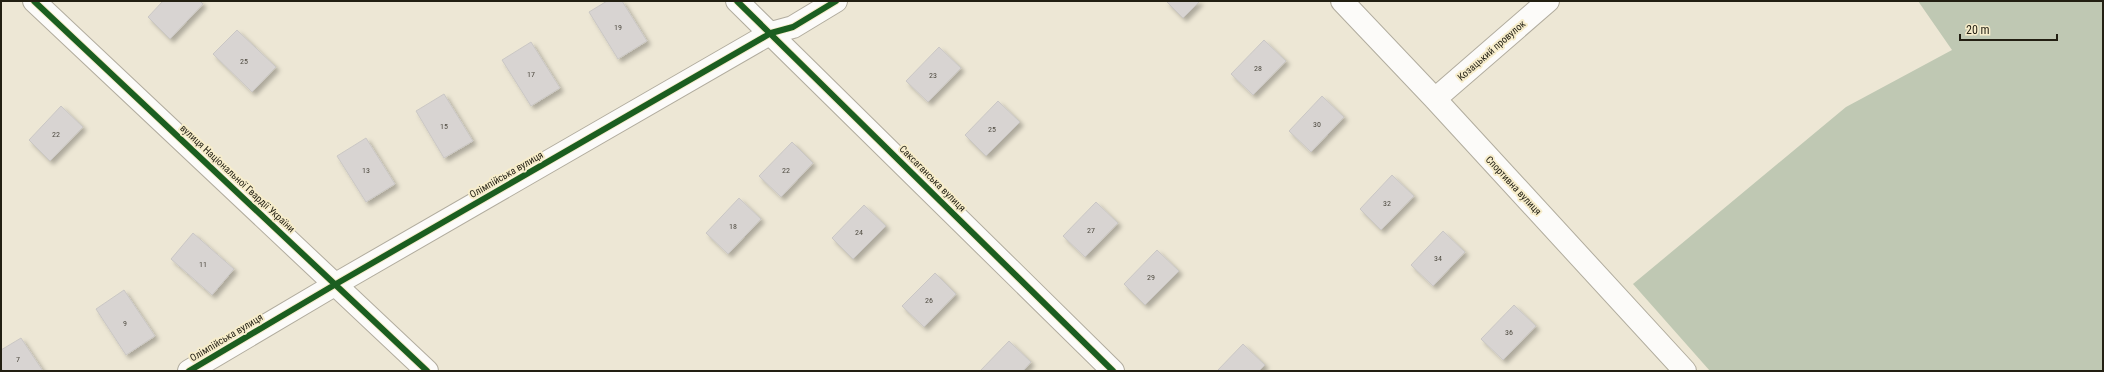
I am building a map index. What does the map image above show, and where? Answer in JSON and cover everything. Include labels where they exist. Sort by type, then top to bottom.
[{"type":"street","name":"вулиця Національної Гвардії України","points":[[34,1],[427,371]]},
{"type":"street","name":"Саксаганська вулиця","points":[[736,1],[771,33],[1114,371]]},
{"type":"street","name":"Олімпійська вулиця","points":[[189,371],[336,284],[771,33],[793,27],[836,1]]},
{"type":"street","name":"Спортивна вулиця","points":[[1342,1],[1435,99],[1685,371]]},
{"type":"street","name":"Козацький провулок","points":[[1435,99],[1548,1]]},
{"type":"green space","points":[[1918,1],[2103,1],[2103,371],[1710,371],[1633,284],[1846,107],[1952,50]]},
{"type":"building","points":[[163,1],[200,1],[203,4],[170,39],[148,17]]},
{"type":"building","points":[[607,1],[622,1],[647,41],[618,59],[589,12]]},
{"type":"building","points":[[1166,1],[1200,1],[1183,18]]},
{"type":"building","points":[[237,30],[276,67],[252,92],[213,54]]},
{"type":"building","points":[[1264,40],[1286,61],[1253,95],[1231,74]]},
{"type":"building","points":[[531,42],[560,88],[531,106],[502,60]]},
{"type":"building","points":[[939,47],[961,68],[928,102],[906,81]]},
{"type":"building","points":[[444,94],[473,141],[444,158],[416,111]]},
{"type":"building","points":[[1322,96],[1344,117],[1311,152],[1289,131]]},
{"type":"building","points":[[998,101],[1020,122],[986,156],[965,135]]},
{"type":"building","points":[[61,106],[83,127],[50,161],[29,140]]},
{"type":"building","points":[[366,138],[395,184],[366,202],[337,156]]},
{"type":"building","points":[[792,142],[813,163],[781,197],[759,176]]},
{"type":"building","points":[[1392,175],[1414,196],[1381,230],[1360,209]]},
{"type":"building","points":[[739,198],[761,219],[728,254],[706,233]]},
{"type":"building","points":[[1096,202],[1118,223],[1085,257],[1063,236]]},
{"type":"building","points":[[864,205],[886,226],[853,259],[832,238]]},
{"type":"building","points":[[1443,231],[1465,252],[1433,286],[1411,265]]},
{"type":"building","points":[[193,233],[234,269],[212,295],[171,259]]},
{"type":"building","points":[[1157,250],[1179,271],[1145,305],[1124,284]]},
{"type":"building","points":[[935,273],[956,294],[924,327],[902,306]]},
{"type":"building","points":[[124,290],[155,336],[126,355],[96,309]]},
{"type":"building","points":[[1514,305],[1536,326],[1503,360],[1481,339]]},
{"type":"building","points":[[21,338],[43,371],[3,371],[1,368],[1,350]]},
{"type":"building","points":[[1009,341],[1031,362],[1023,371],[980,371]]},
{"type":"building","points":[[1243,344],[1265,365],[1259,371],[1217,371]]},
{"type":"cycle path","points":[[34,1],[427,371]]},
{"type":"cycle path","points":[[737,1],[1113,371]]},
{"type":"cycle path","points":[[189,371],[336,284],[771,33],[793,27],[836,1]]}]
